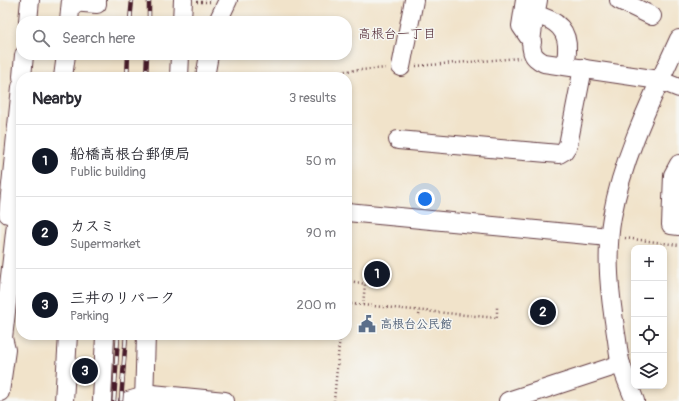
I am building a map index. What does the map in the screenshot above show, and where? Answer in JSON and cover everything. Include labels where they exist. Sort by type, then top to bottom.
[{"type":"street","points":[[28,16],[30,0]]},
{"type":"street","points":[[70,16],[71,1],[97,4],[97,0]]},
{"type":"street","points":[[401,67],[414,0]]},
{"type":"street","points":[[525,0],[521,26],[532,42]]},
{"type":"street","points":[[619,0],[652,16]]},
{"type":"street","points":[[182,16],[183,1]]},
{"type":"street","points":[[220,16],[227,1]]},
{"type":"street","points":[[541,8],[532,42],[532,50],[535,57],[539,60],[659,80],[679,88]]},
{"type":"street","points":[[541,8],[550,19],[562,29],[568,42],[566,60]]},
{"type":"street","points":[[635,401],[621,364],[612,309],[609,264],[616,237],[612,217],[621,179],[649,103],[679,39]]},
{"type":"street","points":[[22,72],[24,60]]},
{"type":"street","points":[[64,72],[65,60]]},
{"type":"street","points":[[179,72],[180,60]]},
{"type":"street","points":[[206,72],[208,60]]},
{"type":"street","points":[[398,140],[559,154],[564,151],[568,145],[583,68]]},
{"type":"street","points":[[0,392],[6,350],[3,338],[16,158]]},
{"type":"street","points":[[679,164],[673,176],[676,207],[671,225],[679,226]]},
{"type":"street","points":[[352,212],[616,237]]},
{"type":"street","points":[[64,401],[68,340]]},
{"type":"street","points":[[102,401],[105,340]]},
{"type":"street","points":[[145,340],[139,399],[152,394],[225,401]]},
{"type":"street","points":[[508,401],[621,364]]},
{"type":"path","points":[[183,1],[227,1]]},
{"type":"path","points":[[616,237],[679,245]]},
{"type":"path","points":[[352,281],[364,284],[363,305]]},
{"type":"path","points":[[352,304],[496,318],[497,307]]},
{"type":"path","points":[[419,315],[420,311]]},
{"type":"path","points":[[334,401],[339,340]]},
{"type":"railway","points":[[130,16],[132,0]]},
{"type":"railway","points":[[149,0],[149,16]]},
{"type":"railway","points":[[127,72],[128,60]]},
{"type":"railway","points":[[146,72],[147,60]]},
{"type":"railway","points":[[114,401],[118,340]]},
{"type":"railway","points":[[121,401],[126,340]]},
{"type":"place","name":"船橋高根台郵便局","points":[[377,274]]},
{"type":"place","name":"カスミ","points":[[543,312]]},
{"type":"place","name":"高根台公民館","points":[[367,324]]},
{"type":"place","name":"三井のリパーク","points":[[85,371]]},
{"type":"district","name":"高根台一丁目","points":[[397,33]]}]
